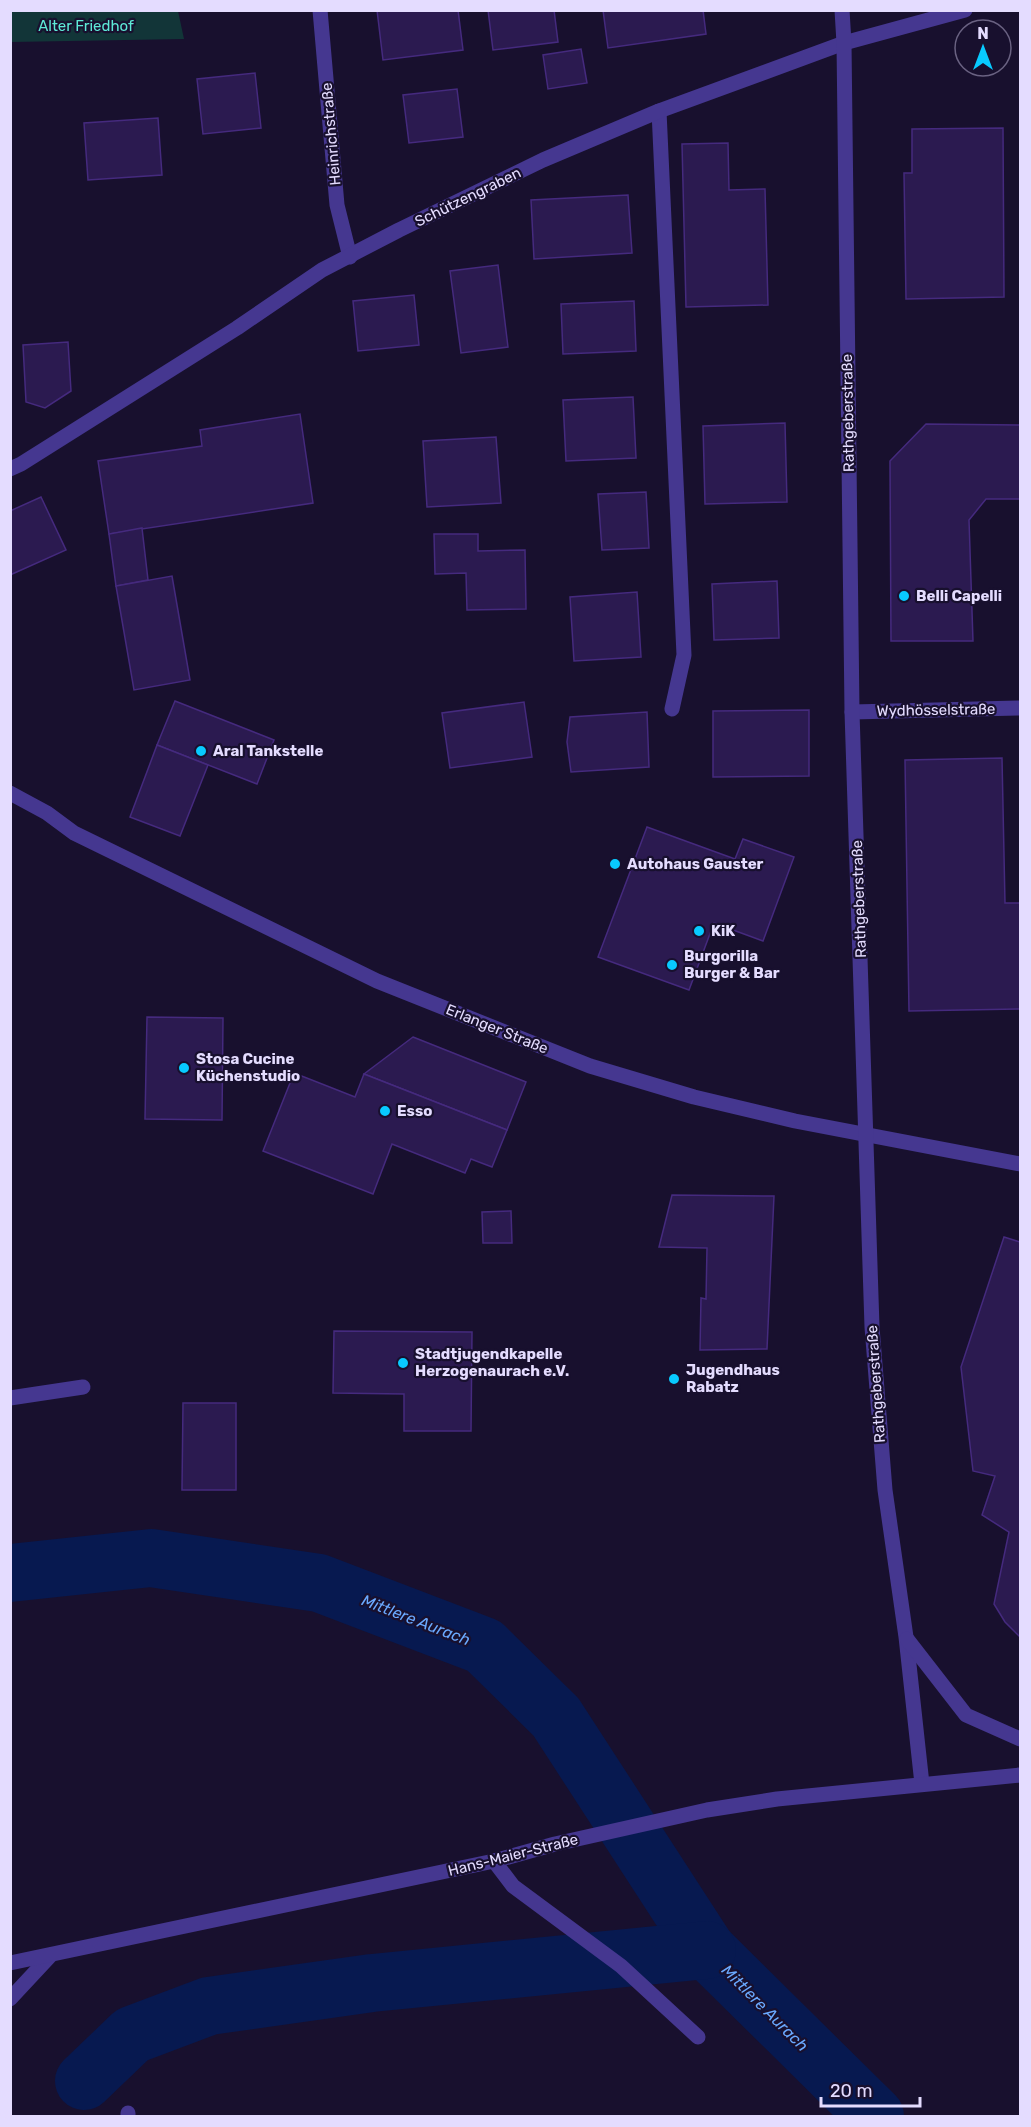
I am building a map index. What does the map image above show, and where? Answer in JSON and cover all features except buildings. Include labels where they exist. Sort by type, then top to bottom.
[{"type":"street","name":"Heinrichstraße","points":[[320,10],[337,205],[350,257]]},
{"type":"street","name":"Rathgeberstraße","points":[[842,10],[852,712],[873,1357],[885,1490],[906,1637],[922,1784]]},
{"type":"street","name":"Schützengraben","points":[[10,469],[237,328],[322,270],[543,160],[659,111],[844,43],[966,10]]},
{"type":"street","points":[[659,111],[684,655],[672,709]]},
{"type":"street","name":"Wydhösselstraße","points":[[852,712],[1020,708]]},
{"type":"street","name":"Erlanger Straße","points":[[10,793],[47,813],[74,832],[377,981],[590,1066],[694,1097],[867,1135],[1020,1164]]},
{"type":"street","points":[[10,1398],[83,1387]]},
{"type":"street","points":[[906,1637],[966,1715],[1020,1739]]},
{"type":"street","name":"Hans-Maier-Straße","points":[[10,1963],[494,1861],[555,1844],[707,1810],[777,1799],[1020,1775]]},
{"type":"street","points":[[494,1861],[513,1887],[621,1966],[698,2037]]},
{"type":"street","points":[[10,1999],[51,1954]]},
{"type":"green space","name":"Alter Friedhof","points":[[10,11],[178,11],[184,39],[11,42]]},
{"type":"waterway","name":"Mittlere Aurach","points":[[10,1573],[151,1558],[319,1583],[484,1646],[556,1717],[707,1950],[875,2116]]},
{"type":"waterway","name":"Mittlere Aurach","points":[[84,2081],[132,2035],[209,2006],[372,1983],[707,1950]]},
{"type":"place","name":"Belli Capelli","points":[[904,596]]},
{"type":"place","name":"Aral Tankstelle","points":[[201,751]]},
{"type":"place","name":"Autohaus Gauster","points":[[615,864]]},
{"type":"place","name":"KiK","points":[[699,931]]},
{"type":"place","name":"Burgorilla Burger & Bar","points":[[672,965]]},
{"type":"place","name":"Stosa Cucine Küchenstudio","points":[[184,1068]]},
{"type":"place","name":"Esso","points":[[385,1111]]},
{"type":"place","name":"Stadtjugendkapelle Herzogenaurach e.V.","points":[[403,1363]]},
{"type":"place","name":"Jugendhaus Rabatz","points":[[674,1379]]}]
